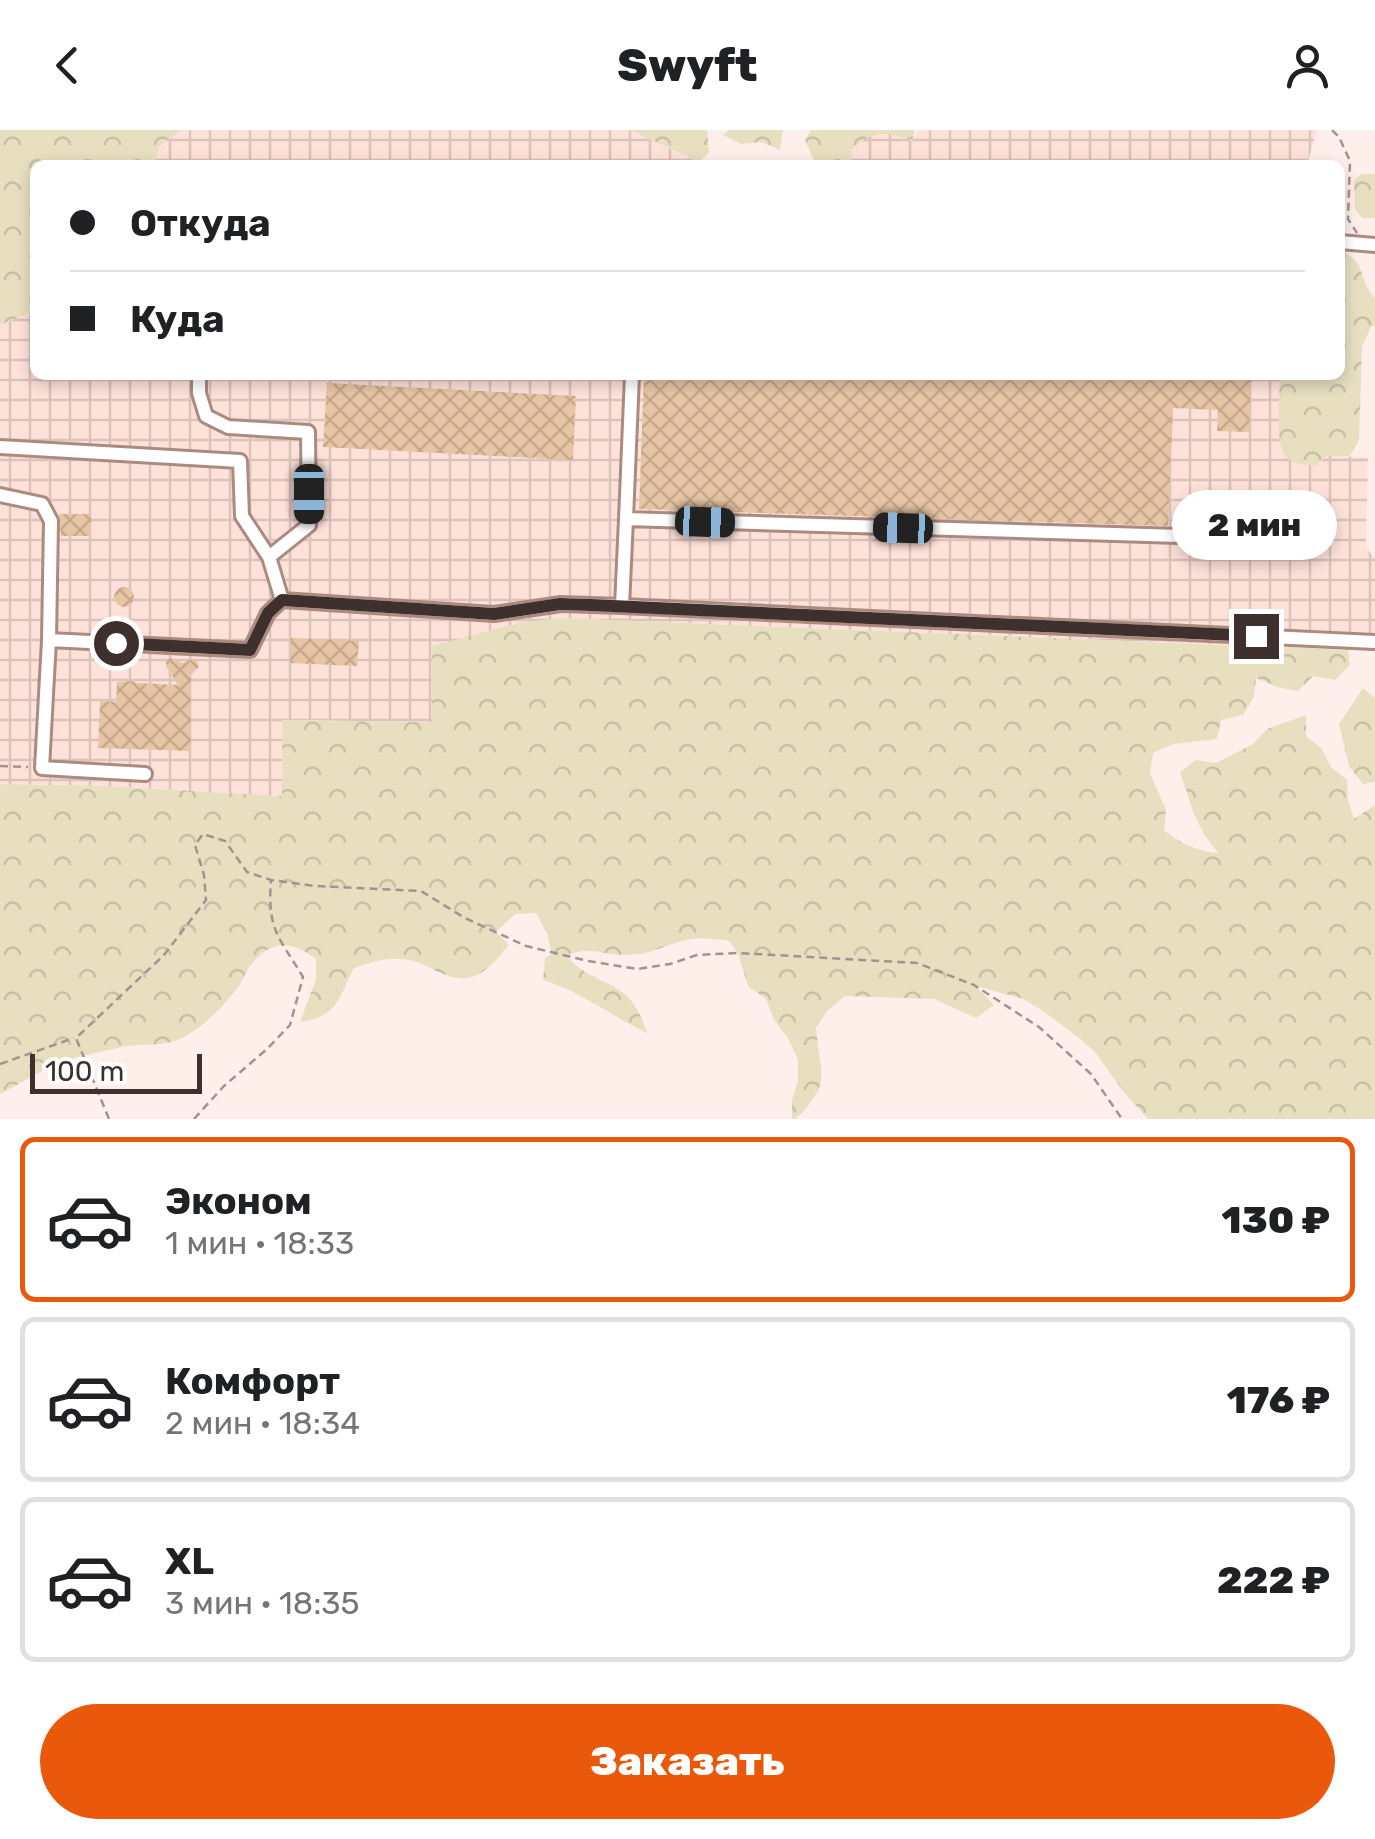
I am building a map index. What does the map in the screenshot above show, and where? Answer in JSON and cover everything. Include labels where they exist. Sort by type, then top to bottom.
[{"type":"lane","points":[[199,380],[198,394],[206,416],[228,427],[308,432],[309,525],[269,557]]},
{"type":"lane","points":[[622,606],[632,380]]},
{"type":"lane","points":[[0,447],[240,461],[242,516],[269,557],[282,600]]},
{"type":"lane","points":[[0,495],[42,504],[52,521],[42,768],[145,774]]},
{"type":"lane","points":[[626,519],[1180,536]]},
{"type":"lane","points":[[48,640],[250,650],[268,613],[282,600],[494,614],[560,604],[622,606],[1375,642]]},
{"type":"path","points":[[1332,130],[1350,161],[1348,218],[1369,244]]},
{"type":"path","points":[[0,766],[42,768]]},
{"type":"path","points":[[0,1064],[76,1038],[164,954],[206,900],[195,845],[203,834],[226,841],[247,872],[315,886],[420,891],[465,918],[552,954],[637,969],[670,964],[697,954],[738,953],[917,964],[974,985],[1039,1027],[1090,1074],[1122,1119]]},
{"type":"path","points":[[194,1119],[290,1025],[303,976],[274,930],[269,905],[271,880]]},
{"type":"path","points":[[76,1038],[109,1119]]},
{"type":"shaded area","points":[[182,130],[630,130],[694,160],[155,160],[160,146]]},
{"type":"shaded area","points":[[920,130],[1317,130],[1308,160],[850,160],[851,150],[866,136],[888,133],[911,141]]},
{"type":"shaded area","points":[[30,313],[30,380],[1280,380],[1280,445],[1317,465],[1326,456],[1368,457],[1366,547],[1375,559],[1375,651],[559,618],[432,722],[283,720],[282,796],[0,784],[0,325]]},
{"type":"green space","points":[[0,130],[182,130],[160,146],[155,160],[30,160],[30,313],[0,325]]},
{"type":"green space","points":[[630,130],[707,130],[709,152],[701,160]]},
{"type":"green space","points":[[729,130],[783,130],[780,150],[761,142],[741,144],[723,135]]},
{"type":"green space","points":[[811,130],[915,130],[912,141],[886,134],[866,139],[851,150],[850,160],[814,160],[805,140]]},
{"type":"green space","points":[[1361,174],[1375,174],[1375,218],[1362,218],[1355,209],[1354,181]]},
{"type":"green space","points":[[1345,253],[1359,265],[1375,298],[1375,325],[1362,346],[1359,440],[1350,456],[1326,456],[1317,465],[1293,462],[1282,451],[1280,380],[1345,380]]},
{"type":"green space","points":[[559,618],[1348,650],[1350,665],[1335,680],[1313,676],[1298,691],[1256,678],[1254,697],[1243,715],[1221,720],[1217,739],[1174,744],[1153,753],[1150,773],[1166,810],[1164,830],[1190,846],[1218,853],[1194,814],[1180,772],[1196,760],[1216,763],[1253,744],[1267,729],[1306,715],[1306,736],[1347,780],[1354,819],[1375,805],[1375,1119],[1148,1119],[1095,1052],[1079,1038],[1023,999],[976,986],[994,1005],[976,1018],[934,999],[845,996],[828,1010],[816,1028],[820,1086],[808,1106],[792,1119],[798,1060],[766,999],[748,986],[738,953],[729,941],[694,939],[635,955],[589,951],[566,956],[632,1001],[647,1033],[543,980],[545,958],[552,954],[536,913],[515,914],[496,932],[509,945],[490,966],[473,977],[454,978],[404,959],[369,963],[353,969],[340,998],[329,1011],[300,1022],[316,979],[316,959],[298,948],[274,947],[258,957],[216,1012],[181,1039],[75,1058],[0,1094],[0,784],[282,796],[282,720],[432,722],[432,646],[522,622]]},
{"type":"green space","points":[[1363,688],[1375,698],[1375,782],[1363,784],[1349,766],[1339,724]]},
{"type":"building","points":[[644,380],[1251,380],[1249,432],[1217,431],[1218,410],[1173,408],[1168,526],[639,509]]},
{"type":"building","points":[[327,383],[576,396],[573,460],[323,447]]},
{"type":"building","points":[[59,514],[91,514],[91,536],[61,536]]},
{"type":"building","points":[[120,587],[128,587],[134,597],[128,607],[120,607],[114,601],[114,593]]},
{"type":"building","points":[[291,638],[359,641],[357,666],[290,663]]},
{"type":"building","points":[[170,658],[183,663],[193,659],[199,667],[191,675],[191,751],[98,748],[100,701],[116,702],[117,682],[178,685],[167,668]]},
{"type":"route","points":[[116,643],[250,650],[268,613],[282,600],[494,614],[560,604],[591,605],[1256,636]]}]
